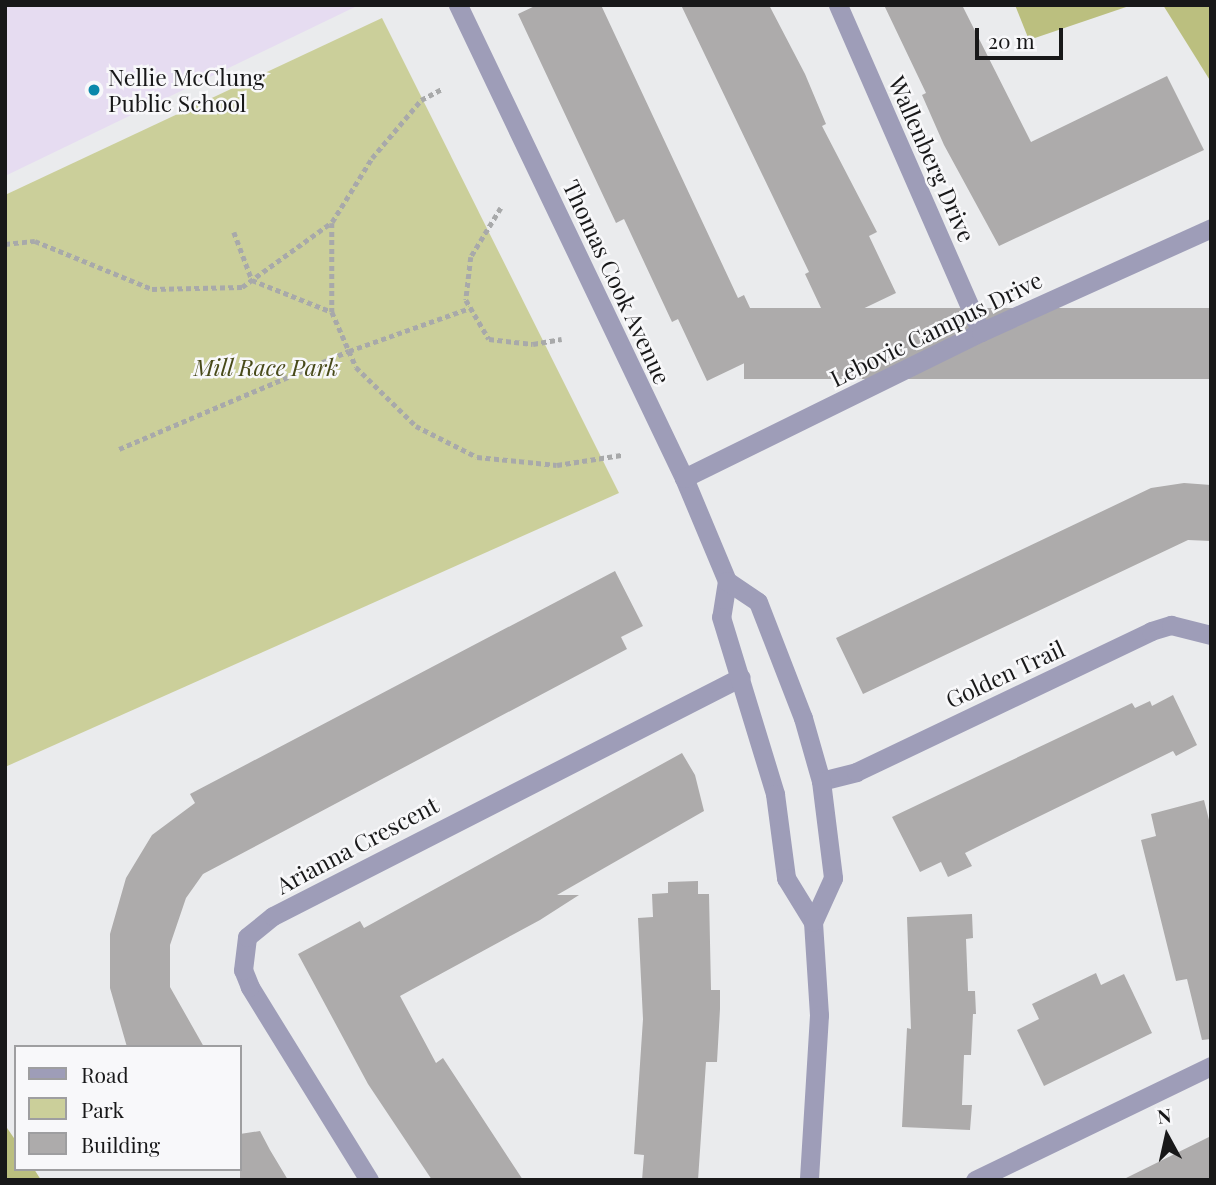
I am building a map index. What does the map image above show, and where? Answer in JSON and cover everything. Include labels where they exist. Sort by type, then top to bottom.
[{"type":"street","name":"Thomas Cook Avenue","points":[[458,5],[684,478],[727,581]]},
{"type":"street","name":"Wallenberg Drive","points":[[838,5],[981,332]]},
{"type":"street","name":"Lebovic Campus Drive","points":[[684,478],[981,332],[1211,228]]},
{"type":"street","points":[[809,1180],[819,1015],[813,922],[786,878],[775,794],[721,617],[727,581],[758,602],[803,718],[821,781],[833,878],[813,922]]},
{"type":"street","name":"Golden Trail","points":[[821,781],[856,772],[1151,631],[1171,625],[1211,635]]},
{"type":"street","name":"Arianna Crescent","points":[[369,1180],[250,987],[243,970],[247,937],[273,916],[741,677]]},
{"type":"street","points":[[975,1180],[1211,1066]]},
{"type":"path","points":[[5,244],[35,241],[152,289],[242,287],[332,222],[372,158],[421,100],[442,89]]},
{"type":"path","points":[[501,208],[471,257],[466,300],[489,339],[534,344],[562,339]]},
{"type":"path","points":[[332,222],[332,312],[356,367],[415,426],[477,457],[557,465],[621,455]]},
{"type":"path","points":[[234,232],[252,280],[332,312]]},
{"type":"path","points":[[119,449],[349,351],[470,308]]},
{"type":"shaded area","name":"Nellie McClung Public School","points":[[5,5],[359,5],[5,176]]},
{"type":"green space","points":[[1015,5],[1132,5],[1029,40]]},
{"type":"green space","points":[[1163,5],[1211,5],[1211,82]]},
{"type":"green space","name":"Mill Race Park","points":[[382,18],[619,493],[5,767],[5,195]]},
{"type":"green space","points":[[5,1125],[14,1138],[14,1171],[35,1171],[41,1180],[5,1180]]},
{"type":"building","points":[[537,5],[601,5],[738,298],[744,295],[770,351],[707,381],[678,319],[672,322],[624,219],[616,223],[518,14]]},
{"type":"building","points":[[681,5],[769,5],[805,74],[826,124],[822,126],[877,232],[869,236],[896,293],[829,325],[805,274],[809,272]]},
{"type":"building","points":[[884,5],[962,5],[1031,142],[1167,76],[1204,150],[999,246],[944,145],[922,95],[926,93]]},
{"type":"building","points":[[744,308],[1211,308],[1211,379],[744,379]]},
{"type":"building","points":[[1184,483],[1211,485],[1211,541],[1188,540],[863,694],[836,638],[1151,488]]},
{"type":"building","points":[[615,571],[643,626],[621,637],[627,649],[203,874],[186,898],[170,945],[170,987],[203,1045],[126,1045],[110,988],[110,934],[126,878],[152,835],[195,803],[190,794]]},
{"type":"building","points":[[1173,695],[1197,745],[1176,756],[1173,751],[965,853],[972,866],[948,877],[941,862],[920,872],[892,817],[1132,703],[1135,708],[1150,701],[1152,706]]},
{"type":"building","points":[[682,753],[695,775],[704,811],[557,895],[579,895],[540,920],[400,996],[436,1063],[443,1058],[523,1180],[432,1180],[368,1084],[298,954],[360,921],[364,928]]},
{"type":"building","points":[[1204,800],[1211,828],[1211,1039],[1202,1040],[1187,979],[1176,981],[1141,840],[1156,836],[1151,814]]},
{"type":"building","points":[[698,881],[698,894],[709,894],[711,990],[720,990],[720,1009],[717,1062],[706,1062],[698,1180],[642,1180],[644,1155],[634,1154],[643,1019],[638,918],[653,917],[652,894],[668,893],[668,882]]},
{"type":"building","points":[[972,914],[973,938],[966,939],[968,991],[975,991],[976,1014],[973,1014],[971,1055],[964,1055],[962,1105],[972,1105],[970,1130],[902,1127],[907,1028],[911,1029],[907,917]]},
{"type":"building","points":[[1096,973],[1101,985],[1124,974],[1152,1033],[1044,1086],[1017,1030],[1039,1019],[1032,1004]]},
{"type":"building","points":[[260,1131],[288,1180],[240,1180],[242,1134]]},
{"type":"building","points":[[1211,1136],[1211,1180],[1122,1180]]},
{"type":"place","name":"Nellie McClung Public School","points":[[94,90]]}]
